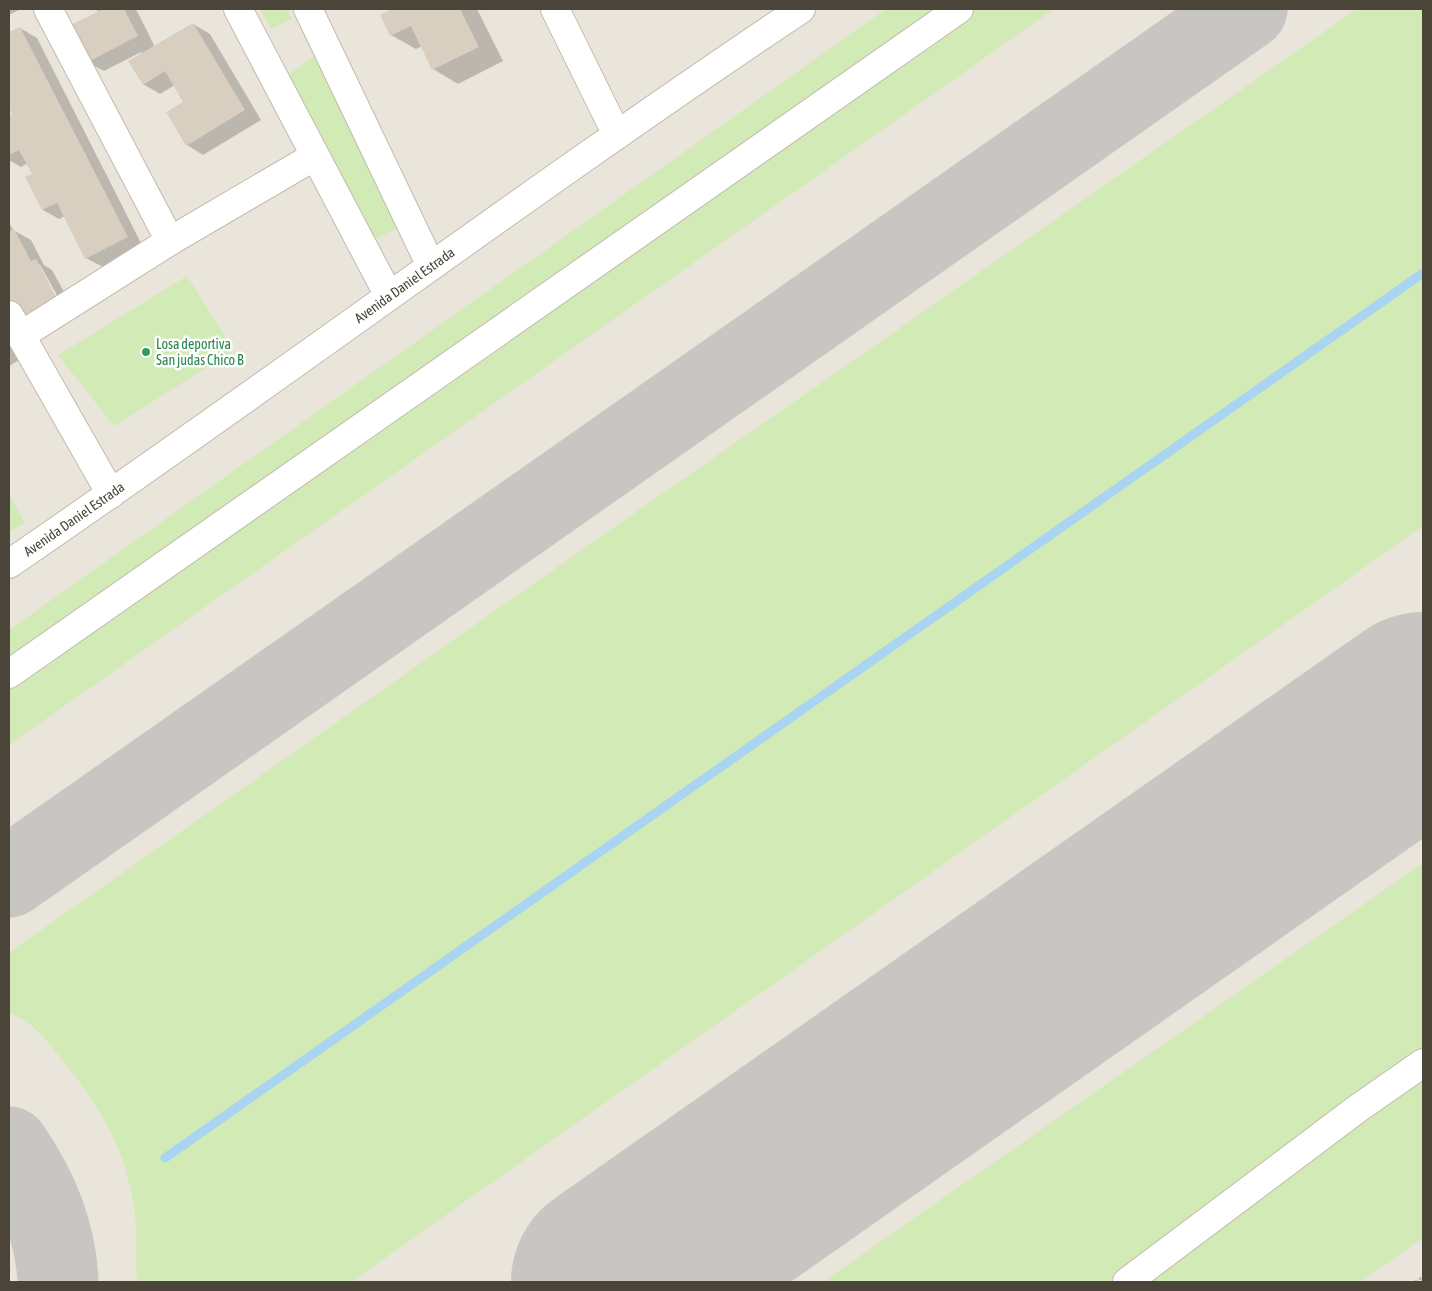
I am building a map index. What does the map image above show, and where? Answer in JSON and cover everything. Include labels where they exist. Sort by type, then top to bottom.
[{"type":"street","points":[[48,9],[170,241]]},
{"type":"street","points":[[238,9],[389,296]]},
{"type":"street","points":[[308,9],[431,266]]},
{"type":"street","points":[[555,9],[617,136]]},
{"type":"street","points":[[9,674],[959,9]]},
{"type":"street","name":"Avenida Daniel Estrada","points":[[9,564],[111,494],[790,12]]},
{"type":"street","points":[[111,494],[15,325],[170,241],[315,156]]},
{"type":"street","points":[[1127,1282],[1357,1109],[1423,1063]]},
{"type":"path","points":[[1415,1282],[1423,1277]]},
{"type":"shaded area","points":[[9,9],[1423,9],[1423,1282],[9,1282]]},
{"type":"green space","points":[[260,9],[287,9],[292,19],[271,29]]},
{"type":"green space","points":[[886,9],[1054,9],[9,745],[9,630]]},
{"type":"green space","points":[[1357,9],[1423,9],[1423,526],[351,1282],[137,1282],[134,1206],[124,1164],[99,1111],[76,1077],[40,1033],[9,1012],[10,952],[563,563]]},
{"type":"green space","points":[[316,55],[401,226],[373,240],[288,75]]},
{"type":"green space","name":"Losa deportiva San judas Chico B","points":[[187,276],[234,350],[114,426],[58,355]]},
{"type":"green space","points":[[9,494],[25,523],[9,532]]},
{"type":"green space","points":[[1423,863],[1423,1238],[1360,1282],[823,1282]]},
{"type":"building","points":[[103,9],[124,9],[138,36],[86,63],[69,26]]},
{"type":"building","points":[[392,9],[460,9],[479,47],[432,70],[411,26],[390,36],[380,15]]},
{"type":"building","points":[[193,23],[245,110],[186,146],[166,112],[183,102],[165,71],[143,85],[128,61]]},
{"type":"building","points":[[20,27],[128,237],[85,259],[57,203],[42,210],[25,177],[32,174],[19,150],[9,155],[9,116],[12,114],[9,108],[9,32]]},
{"type":"building","points":[[14,229],[31,261],[36,259],[57,299],[16,321],[9,308],[9,232]]},
{"type":"waterway","points":[[165,1158],[1423,273]]},
{"type":"taxiway","points":[[9,877],[1247,9]]},
{"type":"taxiway","points":[[9,1147],[28,1178],[43,1211],[53,1246],[58,1282]]},
{"type":"runway","points":[[613,1282],[1423,714]]},
{"type":"place","name":"Losa deportiva San judas Chico B","points":[[146,352]]}]
